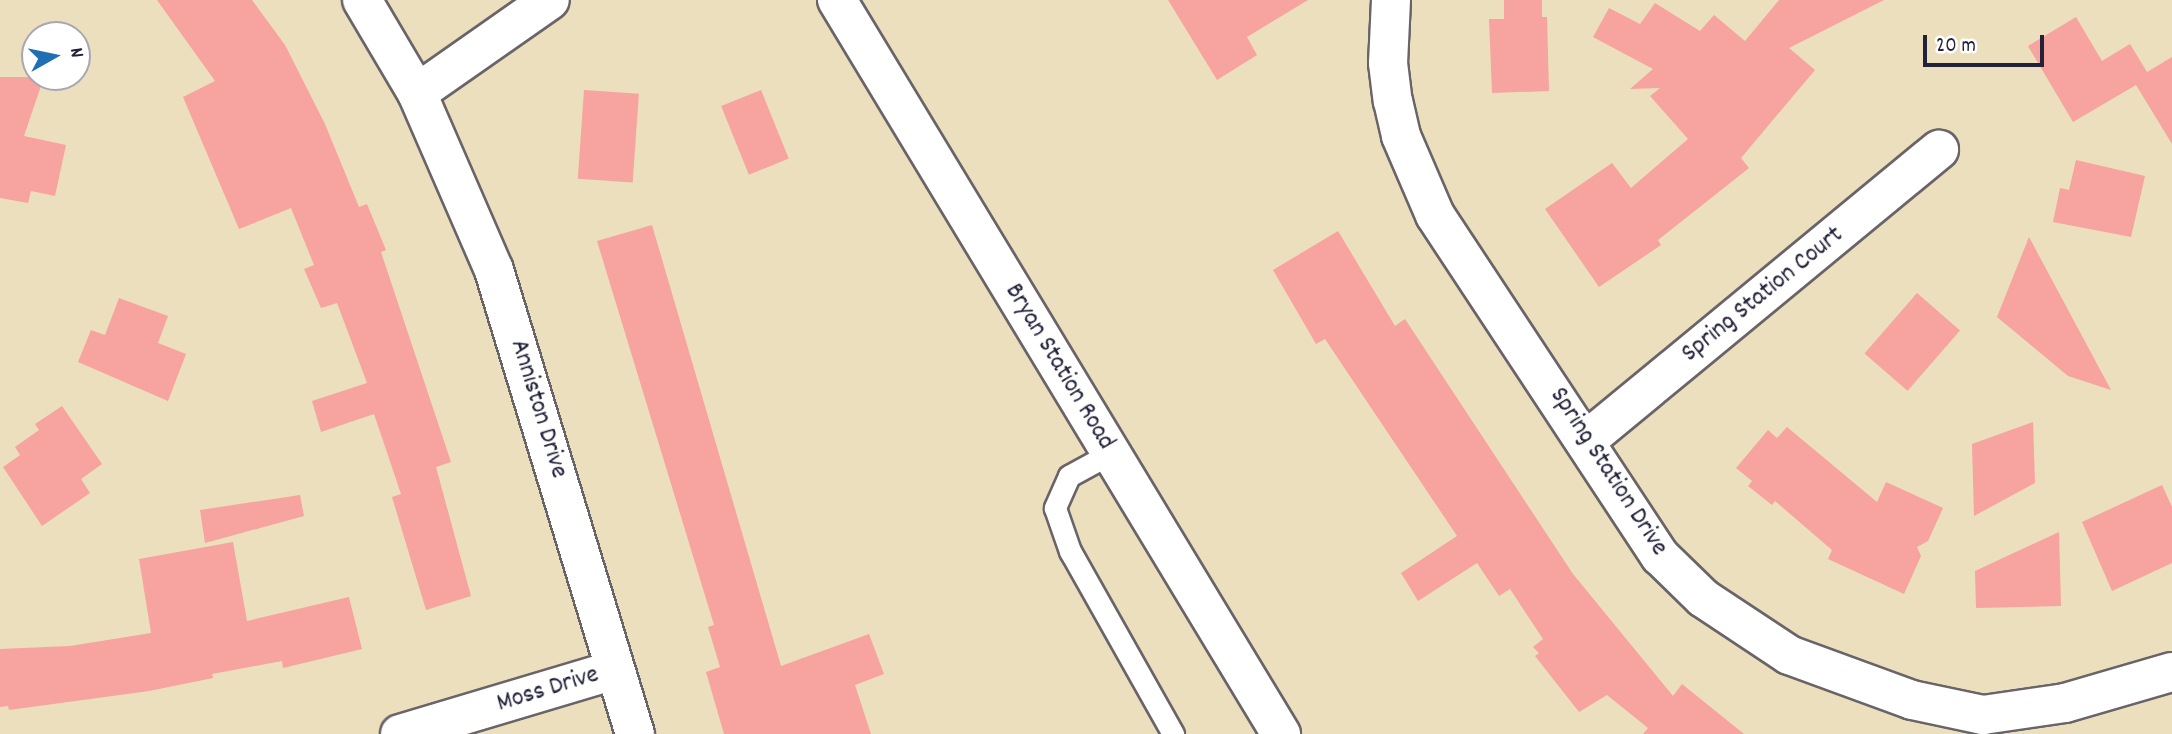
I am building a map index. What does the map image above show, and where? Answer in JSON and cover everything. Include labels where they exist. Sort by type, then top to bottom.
[{"type":"street","name":"Anniston Drive","points":[[362,0],[417,93],[462,187],[513,327],[635,734]]},
{"type":"street","points":[[417,93],[550,0]]},
{"type":"street","name":"Bryan Station Road","points":[[837,0],[1281,734]]},
{"type":"street","name":"Spring Station Drive","points":[[1391,0],[1388,62],[1393,101],[1401,136],[1436,215],[1588,439],[1661,556],[1703,598],[1753,635],[1856,682],[1983,724],[2147,682],[2172,672]]},
{"type":"street","name":"Spring Station Court","points":[[1588,439],[1939,150]]},
{"type":"street","name":"Moss Drive","points":[[400,734],[615,670]]},
{"type":"lane","points":[[1111,453],[1069,476],[1055,508],[1070,551],[1173,734]]},
{"type":"building","points":[[157,0],[252,0],[285,45],[325,124],[359,207],[367,204],[386,250],[381,252],[451,462],[436,467],[471,596],[426,610],[392,497],[401,494],[374,414],[321,432],[312,401],[367,383],[337,303],[321,308],[304,269],[314,265],[291,208],[239,229],[183,97],[215,81]]},
{"type":"building","points":[[1168,0],[1308,0],[1247,37],[1257,55],[1217,80]]},
{"type":"building","points":[[1504,0],[1542,0],[1542,17],[1547,17],[1549,91],[1492,93],[1489,19],[1504,19]]},
{"type":"building","points":[[1779,0],[1884,0],[1789,48],[1815,70],[1741,158],[1749,168],[1658,240],[1661,245],[1599,287],[1545,209],[1612,163],[1631,188],[1688,139],[1650,96],[1660,88],[1630,89],[1653,69],[1593,37],[1609,8],[1640,24],[1655,3],[1700,31],[1714,15],[1745,41]]},
{"type":"building","points":[[2076,17],[2102,61],[2130,44],[2147,72],[2172,57],[2172,144],[2136,85],[2073,122],[2028,46]]},
{"type":"building","points":[[0,77],[21,77],[21,91],[39,91],[24,136],[66,145],[55,196],[31,191],[28,203],[0,198]]},
{"type":"building","points":[[584,90],[639,94],[633,183],[578,179]]},
{"type":"building","points":[[761,90],[789,159],[749,175],[721,106]]},
{"type":"building","points":[[2076,160],[2145,176],[2131,237],[2053,222],[2060,188],[2069,190]]},
{"type":"building","points":[[652,225],[781,666],[869,634],[884,674],[855,685],[871,734],[724,734],[706,672],[720,667],[708,627],[714,625],[597,241]]},
{"type":"building","points":[[1338,231],[1395,326],[1405,319],[1573,574],[1673,696],[1682,684],[1744,734],[1643,734],[1648,728],[1607,695],[1579,712],[1535,656],[1539,653],[1533,647],[1543,639],[1510,589],[1499,596],[1477,563],[1418,601],[1401,573],[1457,536],[1325,339],[1316,344],[1273,270]]},
{"type":"building","points":[[2029,237],[2111,390],[2068,376],[1997,317]]},
{"type":"building","points":[[1917,293],[1960,330],[1908,391],[1865,353]]},
{"type":"building","points":[[119,298],[168,316],[158,343],[186,354],[168,401],[78,362],[91,330],[105,335]]},
{"type":"building","points":[[62,406],[102,464],[81,479],[90,493],[42,526],[3,467],[20,455],[15,447],[39,430],[35,424]]},
{"type":"building","points":[[2033,422],[2035,483],[1974,516],[1972,444]]},
{"type":"building","points":[[1787,427],[1877,502],[1886,482],[1943,508],[1928,541],[1917,547],[1921,556],[1904,594],[1828,559],[1832,550],[1775,501],[1772,505],[1748,486],[1752,481],[1736,468],[1768,430],[1777,438]]},
{"type":"building","points":[[2162,485],[2172,507],[2172,563],[2112,591],[2082,522]]},
{"type":"building","points":[[300,495],[304,516],[205,543],[200,510]]},
{"type":"building","points":[[2059,532],[2061,606],[1976,608],[1975,571]]},
{"type":"building","points":[[233,542],[247,621],[349,597],[362,649],[283,668],[282,661],[212,674],[213,678],[149,691],[9,710],[8,706],[0,707],[0,649],[70,646],[151,633],[139,559]]}]
